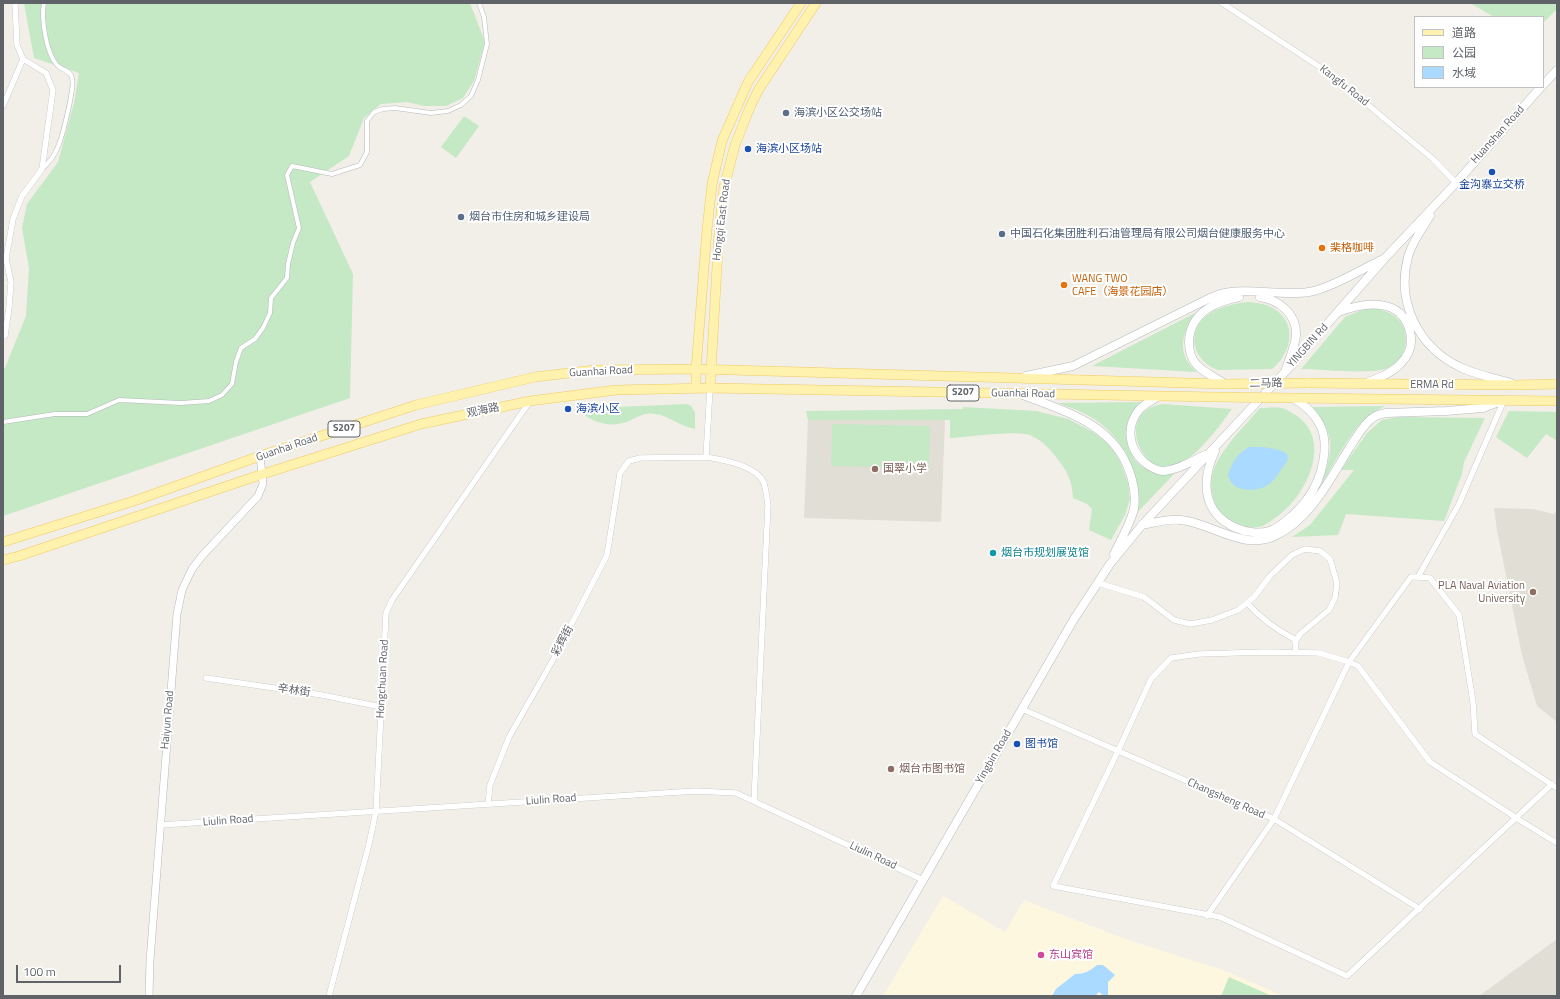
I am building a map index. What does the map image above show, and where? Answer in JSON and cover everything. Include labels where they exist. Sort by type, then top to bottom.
[{"type":"main road","name":"Hongqi East Road","points":[[696,388],[696,370],[707,230],[712,184],[722,141],[748,82],[801,3]]},
{"type":"main road","name":"Hongqi East Road","points":[[710,388],[719,232],[724,187],[734,145],[759,89],[816,3]]},
{"type":"main road","name":"Huanshan Road","points":[[1544,84],[1557,70]]},
{"type":"main road","name":"Huanshan Road","points":[[1456,183],[1540,88]]},
{"type":"main road","name":"YINGBIN Rd","points":[[1142,525],[1286,371],[1386,258],[1456,183]]},
{"type":"main road","points":[[1439,200],[1417,237],[1408,256],[1405,283],[1408,311],[1421,335],[1442,355],[1462,368],[1516,385]]},
{"type":"main road","points":[[1015,378],[1073,366],[1221,294],[1244,292],[1289,294],[1310,292],[1334,283],[1386,258]]},
{"type":"main road","points":[[1225,384],[1197,365],[1189,349],[1189,338],[1191,328],[1200,313],[1216,303],[1238,296],[1270,298],[1281,305],[1289,313],[1294,322],[1296,335],[1286,371]]},
{"type":"main road","points":[[1338,312],[1357,305],[1382,305],[1395,310],[1403,317],[1408,325],[1411,336],[1411,346],[1407,356],[1393,370],[1363,384]]},
{"type":"main road","name":"Guanhai Road","points":[[3,542],[137,500],[260,456],[416,405],[535,377],[594,370],[696,370]]},
{"type":"main road","name":"S207","points":[[696,370],[710,370]]},
{"type":"main road","name":"Guanhai Road","points":[[710,370],[1015,378]]},
{"type":"main road","name":"S207","points":[[1015,378],[1225,384]]},
{"type":"main road","name":"ERMA Rd","points":[[1307,383],[1557,384]]},
{"type":"main road","name":"二马路","points":[[1225,384],[1307,383]]},
{"type":"main road","name":"Guanhai Road","points":[[710,388],[1217,397]]},
{"type":"main road","name":"观海路","points":[[263,474],[421,424],[530,401],[616,390],[710,388]]},
{"type":"main road","points":[[1020,394],[1088,422],[1105,434],[1119,449],[1127,464],[1135,486],[1133,511],[1110,564]]},
{"type":"main road","points":[[1159,396],[1140,409],[1134,417],[1130,430],[1130,439],[1132,448],[1138,457],[1153,468],[1162,471],[1175,469],[1210,453]]},
{"type":"main road","name":"二马路","points":[[1217,397],[1293,398]]},
{"type":"main road","points":[[1221,439],[1211,460],[1207,475],[1206,490],[1210,503],[1217,515],[1225,523],[1240,530],[1257,532],[1270,531],[1286,521],[1309,498],[1322,469],[1324,441],[1319,423],[1310,411],[1293,398]]},
{"type":"main road","name":"ERMA Rd","points":[[1293,398],[1557,401]]},
{"type":"main road","points":[[1142,525],[1180,519],[1198,523],[1239,538],[1252,540],[1274,537],[1290,528],[1306,513],[1359,434],[1371,419],[1386,413],[1483,408],[1504,400]]},
{"type":"main road","name":"Guanhai Road","points":[[3,560],[19,556],[263,474]]},
{"type":"main road","name":"Yingbin Road","points":[[856,996],[1074,619],[1110,564],[1142,525]]},
{"type":"street","points":[[15,3],[17,45],[23,59],[46,73],[53,90],[42,169]]},
{"type":"street","points":[[4,337],[10,307],[11,282],[5,261],[13,219],[22,196],[42,169],[50,162],[60,144],[72,88],[72,77],[69,72],[58,66],[51,55],[43,24],[44,3]]},
{"type":"street","points":[[3,422],[55,414],[87,414],[120,400],[181,403],[209,401],[222,395],[232,384],[236,362],[241,348],[255,338],[263,328],[270,313],[271,298],[287,278],[289,257],[299,228],[287,175],[292,166],[332,174],[360,164],[367,152],[367,121],[374,112],[383,109],[395,108],[431,113],[448,111],[461,105],[471,96],[478,80],[487,44],[484,17],[479,3]]},
{"type":"street","name":"Kangfu Road","points":[[1222,3],[1332,75],[1433,159],[1456,183]]},
{"type":"street","points":[[3,106],[23,59]]},
{"type":"street","points":[[710,388],[706,457],[724,460],[752,470],[764,482],[768,505],[754,801]]},
{"type":"street","points":[[1418,577],[1459,504],[1504,400]]},
{"type":"street","name":"Hongchuan Road","points":[[329,996],[369,844],[376,811],[386,613],[392,600],[530,401]]},
{"type":"street","points":[[260,456],[263,474]]},
{"type":"street","name":"彩辉街","points":[[488,804],[490,785],[509,737],[554,658],[607,555],[620,473],[629,461],[640,458],[706,457]]},
{"type":"street","name":"Haiyun Road","points":[[149,996],[150,960],[160,825],[179,601],[186,580],[192,569],[202,556],[258,496],[263,484],[263,474]]},
{"type":"street","points":[[1098,583],[1144,597],[1174,620],[1190,624],[1212,620],[1238,610],[1254,597],[1270,576],[1292,555],[1305,549],[1320,551],[1330,559],[1337,583],[1335,598],[1329,610],[1300,634],[1295,642],[1296,652]]},
{"type":"street","points":[[1207,916],[1274,819],[1349,662],[1411,577],[1430,578],[1459,615],[1473,702],[1475,734],[1554,786],[1516,818],[1347,976],[1220,917],[1207,916],[1053,886],[1151,679],[1171,658],[1199,654],[1319,653],[1349,662],[1358,666],[1430,762],[1516,818],[1557,843]]},
{"type":"street","points":[[1247,603],[1268,624],[1296,640]]},
{"type":"street","name":"辛林街","points":[[206,678],[322,695],[381,707]]},
{"type":"street","name":"Changsheng Road","points":[[1022,709],[1274,819],[1420,908]]},
{"type":"street","name":"Liulin Road","points":[[160,825],[696,791],[736,793],[923,880]]},
{"type":"shaded area","name":"国翠小学","points":[[808,420],[945,420],[941,522],[804,518]]},
{"type":"shaded area","name":"PLA Naval Aviation University","points":[[1494,508],[1533,509],[1554,514],[1557,510],[1557,722],[1537,706],[1522,655]]},
{"type":"shaded area","name":"东山宾馆","points":[[943,896],[1005,932],[1024,900],[1125,939],[1226,971],[1283,996],[883,996]]},
{"type":"shaded area","points":[[1557,939],[1557,996],[1479,996]]},
{"type":"green space","points":[[24,3],[470,3],[485,42],[474,81],[463,98],[446,106],[424,106],[407,102],[381,104],[364,118],[349,156],[310,182],[353,274],[350,398],[3,516],[3,369],[5,368],[26,316],[29,268],[22,228],[27,204],[58,162],[74,103],[79,73],[34,58]]},
{"type":"green space","points":[[1470,3],[1557,3],[1557,9],[1544,22],[1544,16],[1492,16]]},
{"type":"green space","points":[[464,116],[479,126],[456,158],[441,147]]},
{"type":"green space","points":[[1247,302],[1259,303],[1271,307],[1280,313],[1286,320],[1290,337],[1284,354],[1272,369],[1218,370],[1210,366],[1203,361],[1195,346],[1194,338],[1200,323],[1206,316],[1215,310],[1230,305]]},
{"type":"green space","points":[[1373,308],[1392,315],[1398,319],[1402,325],[1406,339],[1400,359],[1388,368],[1380,370],[1346,371],[1301,369],[1345,317],[1364,309]]},
{"type":"green space","points":[[1197,312],[1185,335],[1183,350],[1190,365],[1197,372],[1092,366]]},
{"type":"green space","points":[[1142,402],[1131,415],[1128,424],[1127,439],[1131,454],[1140,465],[1147,469],[1175,473],[1133,517],[1137,498],[1137,487],[1132,466],[1121,446],[1107,429],[1098,422],[1081,412],[1058,403]]},
{"type":"green space","points":[[687,404],[691,406],[695,413],[695,429],[684,426],[664,416],[655,414],[644,414],[623,423],[604,424],[586,416],[581,412],[618,407]]},
{"type":"green space","points":[[1162,404],[1232,409],[1201,448],[1177,465],[1165,467],[1154,463],[1145,455],[1138,444],[1136,431],[1139,420],[1147,410]]},
{"type":"green space","points":[[1385,406],[1364,419],[1356,428],[1320,488],[1330,455],[1330,446],[1326,428],[1313,407]]},
{"type":"green space","points":[[963,407],[1036,411],[1068,419],[1093,432],[1108,443],[1119,458],[1128,483],[1130,499],[1125,515],[1111,540],[1089,530],[1092,509],[1087,504],[1073,498],[1072,487],[1068,474],[1053,453],[1039,440],[1030,435],[1002,433],[950,438],[950,420],[808,420],[806,411],[963,409]]},
{"type":"green space","points":[[1260,408],[1281,408],[1297,416],[1308,427],[1313,441],[1314,456],[1304,486],[1284,511],[1262,526],[1248,527],[1231,522],[1221,514],[1214,501],[1211,488],[1213,471],[1220,456]]},
{"type":"green space","points":[[1509,411],[1557,412],[1557,441],[1546,434],[1527,458],[1496,437]]},
{"type":"green space","points":[[1398,417],[1485,418],[1464,462],[1462,474],[1444,521],[1346,514],[1338,535],[1292,537],[1310,525],[1354,470],[1341,470],[1367,433],[1382,420]]},
{"type":"green space","points":[[832,424],[930,426],[929,468],[831,466]]},
{"type":"green space","points":[[1229,977],[1272,996],[1221,996]]},
{"type":"water","points":[[1249,447],[1274,449],[1287,454],[1288,458],[1287,462],[1273,481],[1265,487],[1255,490],[1243,489],[1233,485],[1228,475],[1236,459]]},
{"type":"water","points":[[1097,965],[1103,965],[1115,975],[1108,982],[1108,996],[1104,996],[1099,992],[1095,996],[1052,996],[1056,989],[1075,974],[1087,972]]},
{"type":"place","name":"海滨小区公交场站","points":[[786,113]]},
{"type":"place","name":"海滨小区场站","points":[[748,149]]},
{"type":"place","name":"金沟寨立交桥","points":[[1492,172]]},
{"type":"place","name":"烟台市住房和城乡建设局","points":[[461,217]]},
{"type":"place","name":"中国石化集团胜利石油管理局有限公司烟台健康服务中心","points":[[1002,234]]},
{"type":"place","name":"棐格咖啡","points":[[1322,248]]},
{"type":"place","name":"WANG TWO CAFE（海景花园店）","points":[[1064,285]]},
{"type":"place","name":"海滨小区","points":[[568,409]]},
{"type":"place","name":"国翠小学","points":[[875,469]]},
{"type":"place","name":"烟台市规划展览馆","points":[[993,553]]},
{"type":"place","name":"PLA Naval Aviation University","points":[[1533,592]]},
{"type":"place","name":"图书馆","points":[[1017,744]]},
{"type":"place","name":"烟台市图书馆","points":[[891,769]]},
{"type":"place","name":"东山宾馆","points":[[1041,955]]}]
